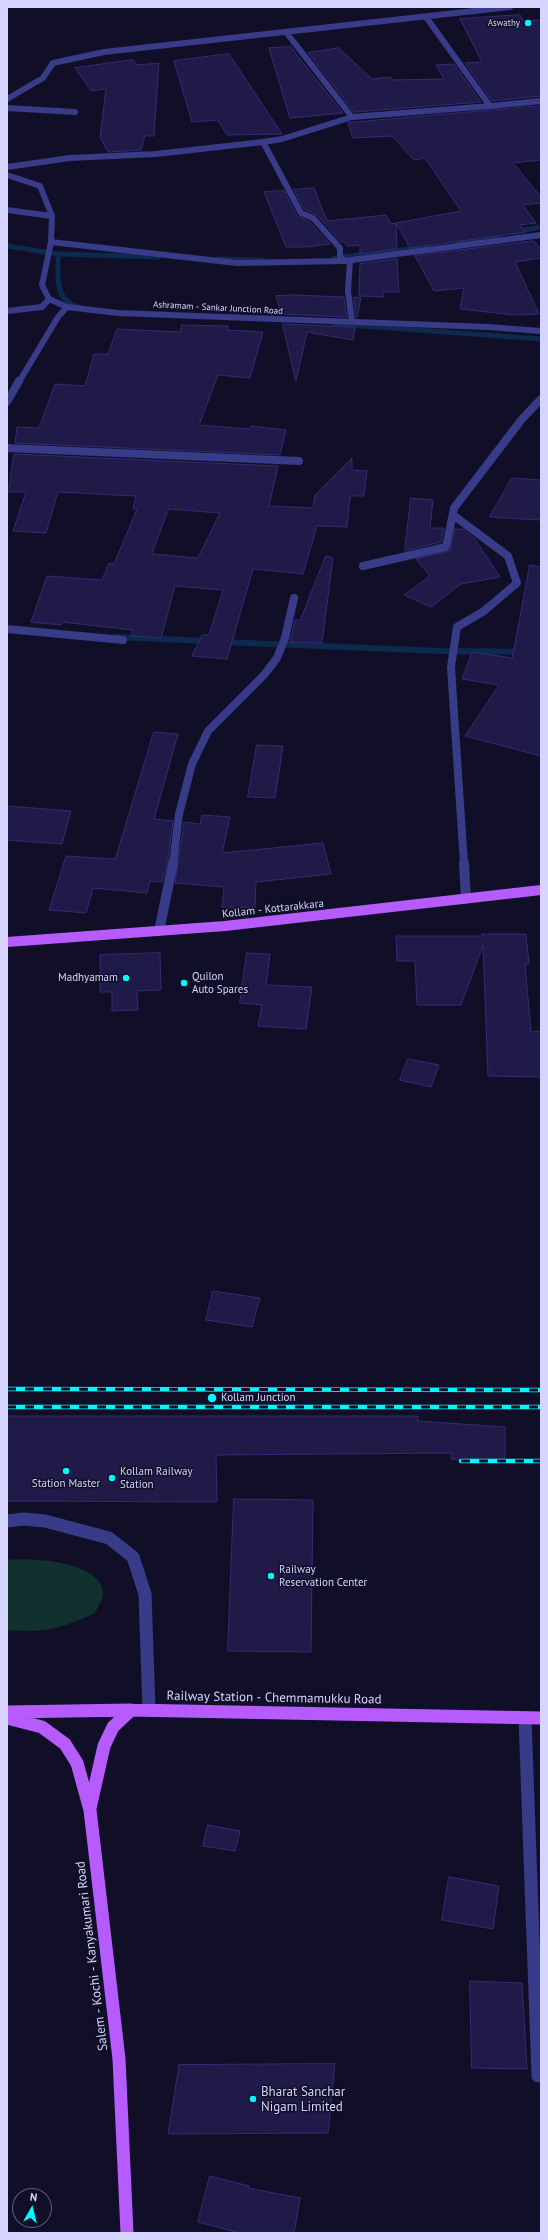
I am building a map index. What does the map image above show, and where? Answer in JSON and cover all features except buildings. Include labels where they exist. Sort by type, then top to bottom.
[{"type":"main road","name":"Kollam - Kottarakkara","points":[[7,942],[225,926],[541,890]]},
{"type":"main road","points":[[90,1810],[104,1746],[113,1726],[131,1710]]},
{"type":"main road","name":"Railway Station - Chemmamukku Road","points":[[7,1712],[149,1710],[541,1718]]},
{"type":"main road","name":"Salem - Kochi - Kanyakumari Road","points":[[7,1718],[42,1727],[65,1744],[77,1763],[90,1810],[119,2059],[127,2233]]},
{"type":"street","points":[[7,99],[43,78],[53,62],[104,52],[510,7]]},
{"type":"street","points":[[426,17],[490,106]]},
{"type":"street","points":[[286,32],[352,117]]},
{"type":"street","points":[[7,167],[70,158],[156,154],[263,142],[282,139],[352,117],[541,101]]},
{"type":"street","points":[[7,108],[75,112]]},
{"type":"street","points":[[263,142],[301,213],[313,218],[340,248],[344,260],[352,322]]},
{"type":"street","points":[[7,175],[40,186],[52,216],[51,242],[42,285],[49,299],[42,307],[7,311]]},
{"type":"street","points":[[7,210],[52,216]]},
{"type":"street","points":[[51,242],[237,263],[344,260],[541,235]]},
{"type":"street","name":"Ashramam - Sankar Junction Road","points":[[49,299],[67,307],[118,313],[541,331]]},
{"type":"street","points":[[7,402],[58,316],[67,307]]},
{"type":"street","points":[[363,566],[418,552],[446,547],[454,508],[522,419],[541,399]]},
{"type":"street","points":[[7,448],[299,461]]},
{"type":"street","points":[[453,515],[508,556],[518,583],[484,611],[457,627],[451,667],[466,899]]},
{"type":"street","points":[[159,931],[174,857],[179,814],[192,764],[208,731],[259,680],[277,658],[285,638],[294,598]]},
{"type":"street","points":[[7,629],[123,640]]},
{"type":"street","points":[[7,1521],[24,1519],[45,1521],[109,1538],[133,1557],[145,1594],[149,1710]]},
{"type":"street","points":[[525,1718],[538,1954],[538,2076]]},
{"type":"green space","points":[[32,1559],[80,1568],[92,1575],[101,1584],[103,1596],[102,1600],[95,1613],[72,1623],[43,1630],[7,1630],[7,1560]]},
{"type":"waterway","points":[[514,232],[541,227]]},
{"type":"waterway","points":[[457,243],[499,235]]},
{"type":"waterway","points":[[7,246],[58,254]]},
{"type":"waterway","points":[[334,258],[428,247]]},
{"type":"waterway","points":[[58,254],[159,257]]},
{"type":"waterway","points":[[58,254],[58,279],[61,293],[64,299],[78,307]]},
{"type":"waterway","points":[[218,259],[263,260]]},
{"type":"waterway","points":[[335,324],[541,339]]},
{"type":"waterway","points":[[115,637],[209,641]]},
{"type":"waterway","points":[[221,642],[442,651],[541,652]]},
{"type":"railway","points":[[7,1389],[541,1390]]},
{"type":"railway","points":[[7,1407],[541,1407]]},
{"type":"railway","points":[[461,1461],[541,1461]]},
{"type":"place","name":"Aswathy","points":[[528,23]]},
{"type":"place","name":"Madhyamam","points":[[126,978]]},
{"type":"place","name":"Quilon Auto Spares","points":[[184,983]]},
{"type":"place","name":"Kollam Junction","points":[[212,1398]]},
{"type":"place","name":"Station Master","points":[[66,1471]]},
{"type":"place","name":"Kollam Railway Station","points":[[112,1478]]},
{"type":"place","name":"Railway Reservation Center","points":[[271,1576]]},
{"type":"place","name":"Bharat Sanchar Nigam Limited","points":[[253,2099]]}]
